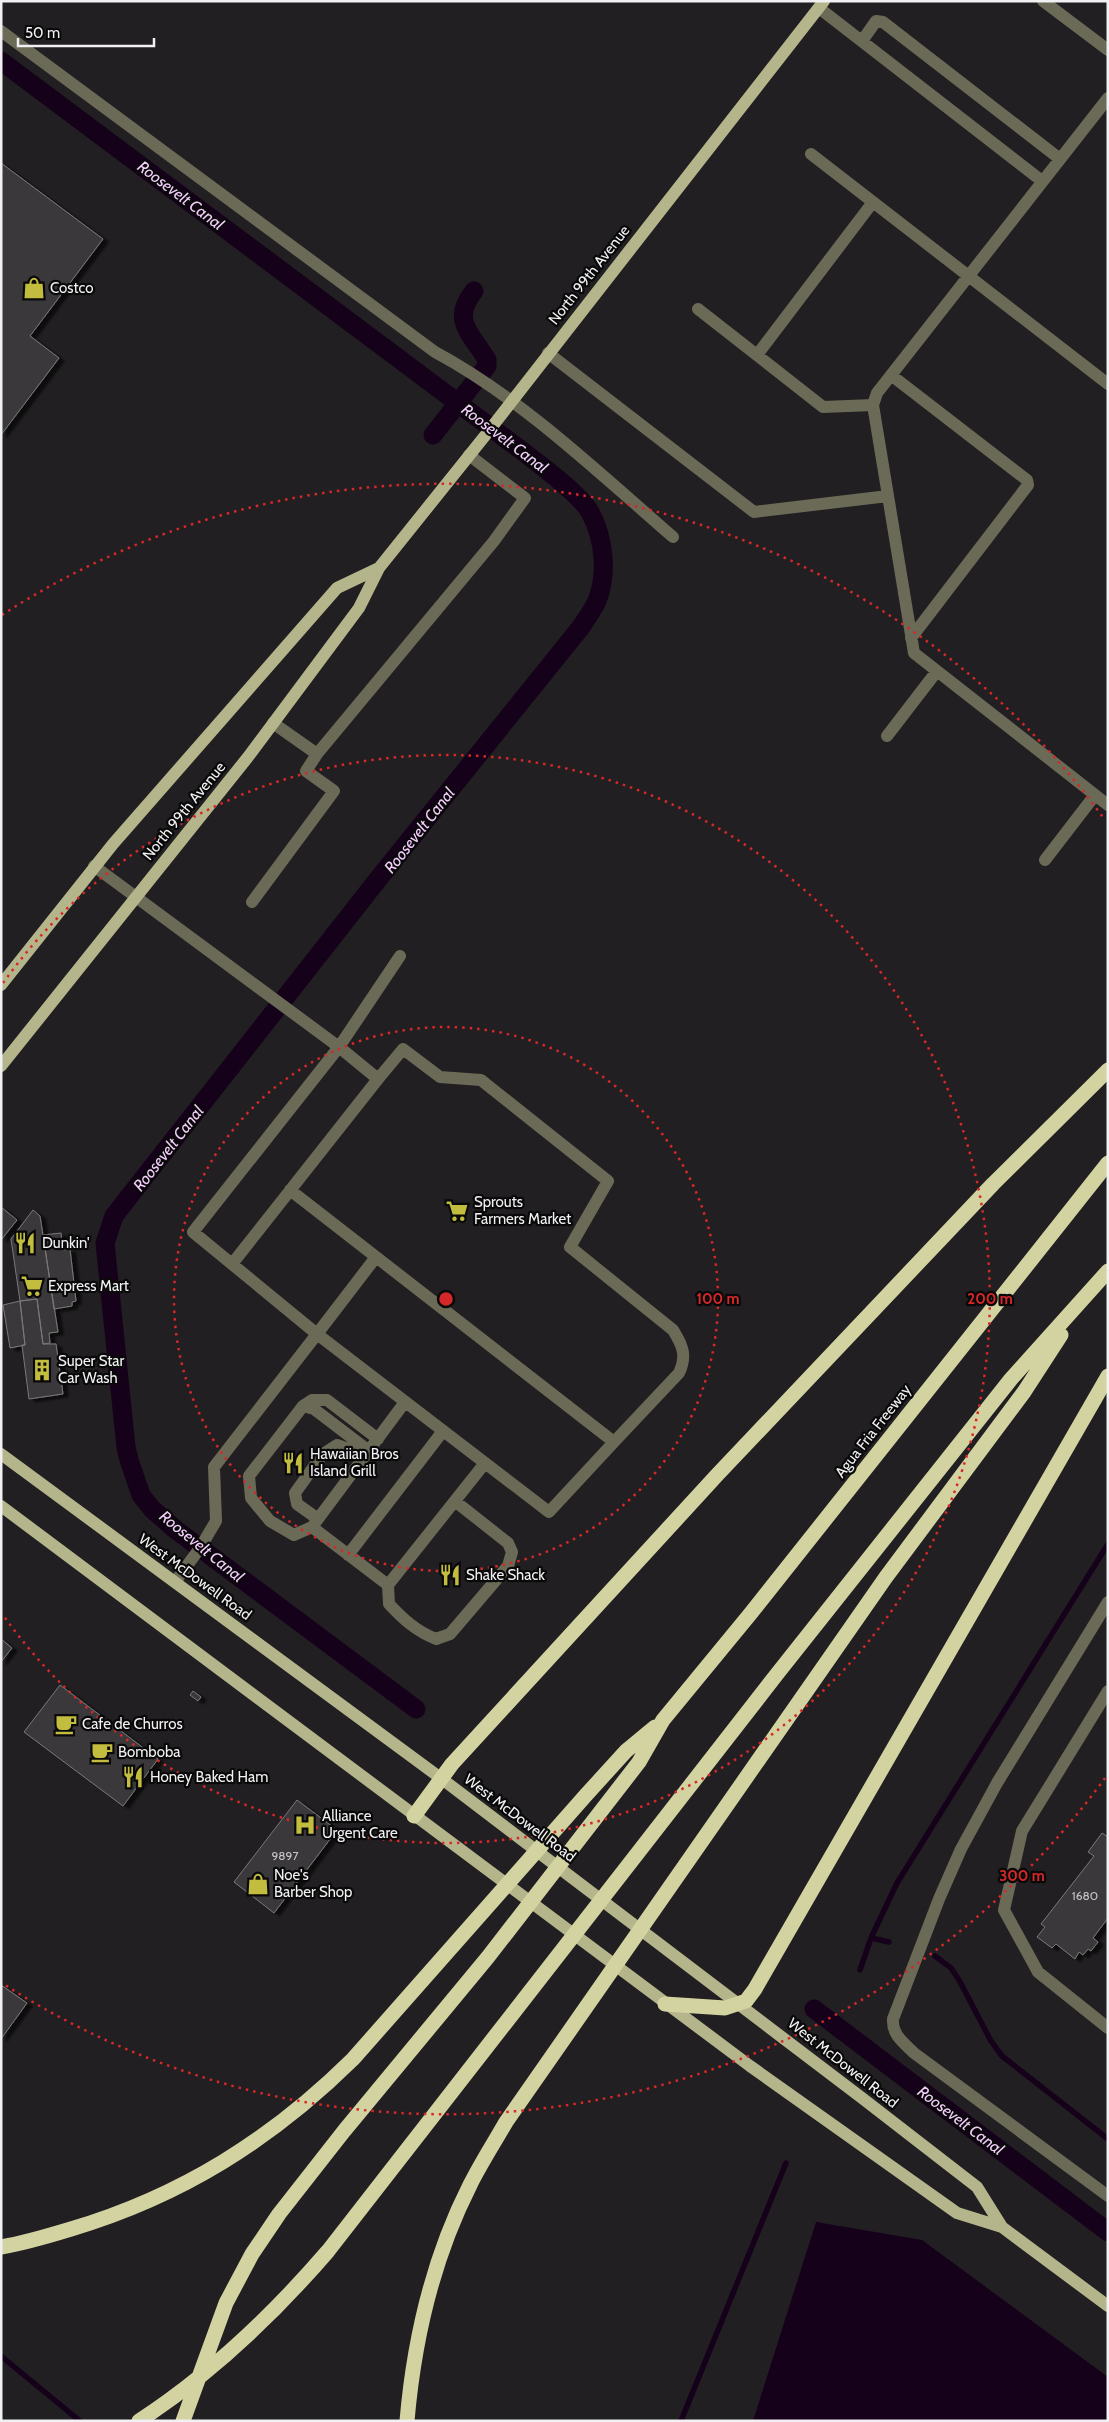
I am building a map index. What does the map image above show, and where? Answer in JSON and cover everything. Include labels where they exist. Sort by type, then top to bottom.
[{"type":"highway","points":[[414,1816],[452,1764],[717,1475],[993,1184],[1108,1070]]},
{"type":"highway","name":"Agua Fria Freeway","points":[[663,1720],[775,1583],[1108,1163]]},
{"type":"highway","points":[[139,2421],[174,2398],[235,2347],[274,2311],[328,2251],[1011,1378],[1108,1271]]},
{"type":"highway","points":[[407,2421],[414,2362],[436,2268],[470,2186],[506,2122],[886,1577],[1024,1392],[1086,1296]]},
{"type":"highway","points":[[664,2004],[725,2008],[746,2001],[755,1989],[1108,1376]]},
{"type":"highway","points":[[1,2247],[90,2223],[176,2189],[214,2168],[273,2130],[324,2088],[354,2058],[626,1751],[663,1720]]},
{"type":"highway","points":[[183,2421],[226,2302],[252,2254],[279,2214],[344,2131],[488,1957],[603,1810],[639,1762],[663,1720]]},
{"type":"main road","name":"North 99th Avenue","points":[[1,1066],[273,723],[359,608],[379,568],[484,437],[821,4]]},
{"type":"main road","name":"North 99th Avenue","points":[[1,985],[94,866],[337,588],[379,568]]},
{"type":"main road","name":"West McDowell Road","points":[[1,1454],[442,1779],[740,2004],[977,2187],[1002,2227]]},
{"type":"main road","name":"West McDowell Road","points":[[1,1506],[664,2004],[956,2212],[1002,2227],[1108,2306]]},
{"type":"lane","points":[[1043,1],[1108,50]]},
{"type":"lane","points":[[821,4],[862,41],[1042,181]]},
{"type":"lane","points":[[862,41],[876,22],[883,22],[1060,159]]},
{"type":"lane","points":[[1,31],[427,346],[470,371],[580,456],[673,537]]},
{"type":"lane","points":[[1108,98],[877,393],[873,405],[914,654],[1108,805]]},
{"type":"lane","points":[[811,154],[1108,384]]},
{"type":"lane","points":[[756,355],[873,202]]},
{"type":"lane","points":[[698,309],[823,407],[873,405]]},
{"type":"lane","points":[[548,353],[754,512],[888,496]]},
{"type":"lane","points":[[891,375],[1027,480],[1028,485],[911,638]]},
{"type":"lane","points":[[252,902],[334,791],[306,770],[317,754],[494,541],[525,498],[469,455]]},
{"type":"lane","points":[[887,736],[937,671]]},
{"type":"lane","points":[[273,723],[317,754]]},
{"type":"lane","points":[[1045,860],[1095,795]]},
{"type":"lane","points":[[94,866],[339,1047],[378,1079]]},
{"type":"lane","points":[[232,1264],[403,1049],[440,1077],[481,1080],[608,1181],[570,1248],[673,1330],[681,1343],[685,1361],[679,1373],[549,1512],[317,1334],[193,1232],[339,1047],[400,956]]},
{"type":"lane","points":[[290,1190],[614,1442]]},
{"type":"lane","points":[[174,1582],[200,1548],[216,1521],[214,1467],[376,1257]]},
{"type":"lane","points":[[378,1439],[327,1400],[312,1400],[303,1406],[249,1476],[251,1498],[270,1521],[294,1535],[315,1523],[378,1439],[404,1402]]},
{"type":"lane","points":[[303,1406],[314,1408],[366,1455]]},
{"type":"lane","points":[[348,1555],[443,1431]]},
{"type":"lane","points":[[366,1455],[338,1445],[323,1454],[295,1493],[297,1504],[315,1523],[348,1555],[388,1585]]},
{"type":"lane","points":[[456,1502],[508,1543],[512,1552],[508,1566],[450,1634],[436,1639],[422,1633],[404,1620],[389,1604],[388,1585],[456,1502],[485,1463]]},
{"type":"lane","points":[[1108,1602],[997,1783],[961,1849],[939,1899],[893,2019],[892,2027],[894,2033],[920,2057],[1108,2196]]},
{"type":"lane","points":[[1107,2025],[1038,1972],[1004,1910],[1022,1832],[1108,1691]]},
{"type":"shaded area","points":[[816,2222],[922,2240],[1108,2377],[1108,2421],[753,2421]]},
{"type":"building","name":"Costco","points":[[1,163],[103,239],[30,336],[59,358],[1,435]]},
{"type":"building","points":[[1,1207],[17,1220],[1,1240]]},
{"type":"building","points":[[33,1210],[40,1216],[58,1332],[49,1333],[50,1343],[43,1344],[37,1299],[20,1301],[11,1239]]},
{"type":"building","points":[[61,1233],[63,1250],[70,1249],[76,1301],[72,1302],[72,1306],[54,1309],[43,1235]]},
{"type":"building","name":"Super Star Car Wash","points":[[37,1299],[43,1344],[56,1344],[63,1394],[29,1399],[22,1345],[25,1345],[20,1301]]},
{"type":"building","points":[[20,1301],[25,1345],[10,1348],[3,1305]]},
{"type":"building","points":[[1,1639],[12,1648],[1,1662]]},
{"type":"building","points":[[60,1685],[158,1759],[123,1806],[24,1732]]},
{"type":"building","points":[[193,1691],[201,1697],[198,1701],[190,1695]]},
{"type":"building","points":[[297,1800],[337,1830],[274,1913],[234,1882]]},
{"type":"building","points":[[1102,1833],[1108,1837],[1108,1918],[1093,1938],[1098,1942],[1091,1951],[1088,1949],[1083,1955],[1079,1952],[1075,1959],[1056,1944],[1052,1948],[1037,1937],[1045,1927],[1041,1924],[1094,1856],[1088,1852]]},
{"type":"building","points":[[1,1985],[27,2003],[1,2039]]},
{"type":"waterway","name":"Roosevelt Canal","points":[[1,61],[548,471],[585,504],[599,533],[603,556],[603,579],[597,601],[581,627],[379,878],[114,1216],[105,1243],[126,1447],[141,1495],[152,1509],[176,1530],[416,1709]]},
{"type":"waterway","points":[[433,435],[487,366],[487,360],[470,335],[464,319],[467,302],[474,291]]},
{"type":"waterway","points":[[860,1970],[871,1938],[897,1883],[1108,1544]]},
{"type":"waterway","points":[[871,1938],[889,1942]]},
{"type":"waterway","points":[[935,1956],[951,1968],[991,2041],[1002,2056],[1108,2139]]},
{"type":"waterway","name":"Roosevelt Canal","points":[[814,2009],[1108,2232]]},
{"type":"waterway","points":[[681,2421],[786,2163]]},
{"type":"waterway","points":[[1,2356],[80,2421]]},
{"type":"place","name":"Costco","points":[[34,288]]},
{"type":"place","name":"Sprouts Farmers Market","points":[[457,1211]]},
{"type":"place","name":"Dunkin'","points":[[25,1243]]},
{"type":"place","name":"Express Mart","points":[[32,1286]]},
{"type":"place","name":"Super Star Car Wash","points":[[42,1370]]},
{"type":"place","name":"Hawaiian Bros Island Grill","points":[[293,1463]]},
{"type":"place","name":"Shake Shack","points":[[450,1575]]},
{"type":"place","name":"Cafe de Churros","points":[[66,1724]]},
{"type":"place","name":"Bomboba","points":[[102,1752]]},
{"type":"place","name":"Honey Baked Ham","points":[[133,1777]]},
{"type":"place","name":"Alliance Urgent Care","points":[[305,1825]]},
{"type":"place","name":"Noe's Barber Shop","points":[[258,1884]]}]
